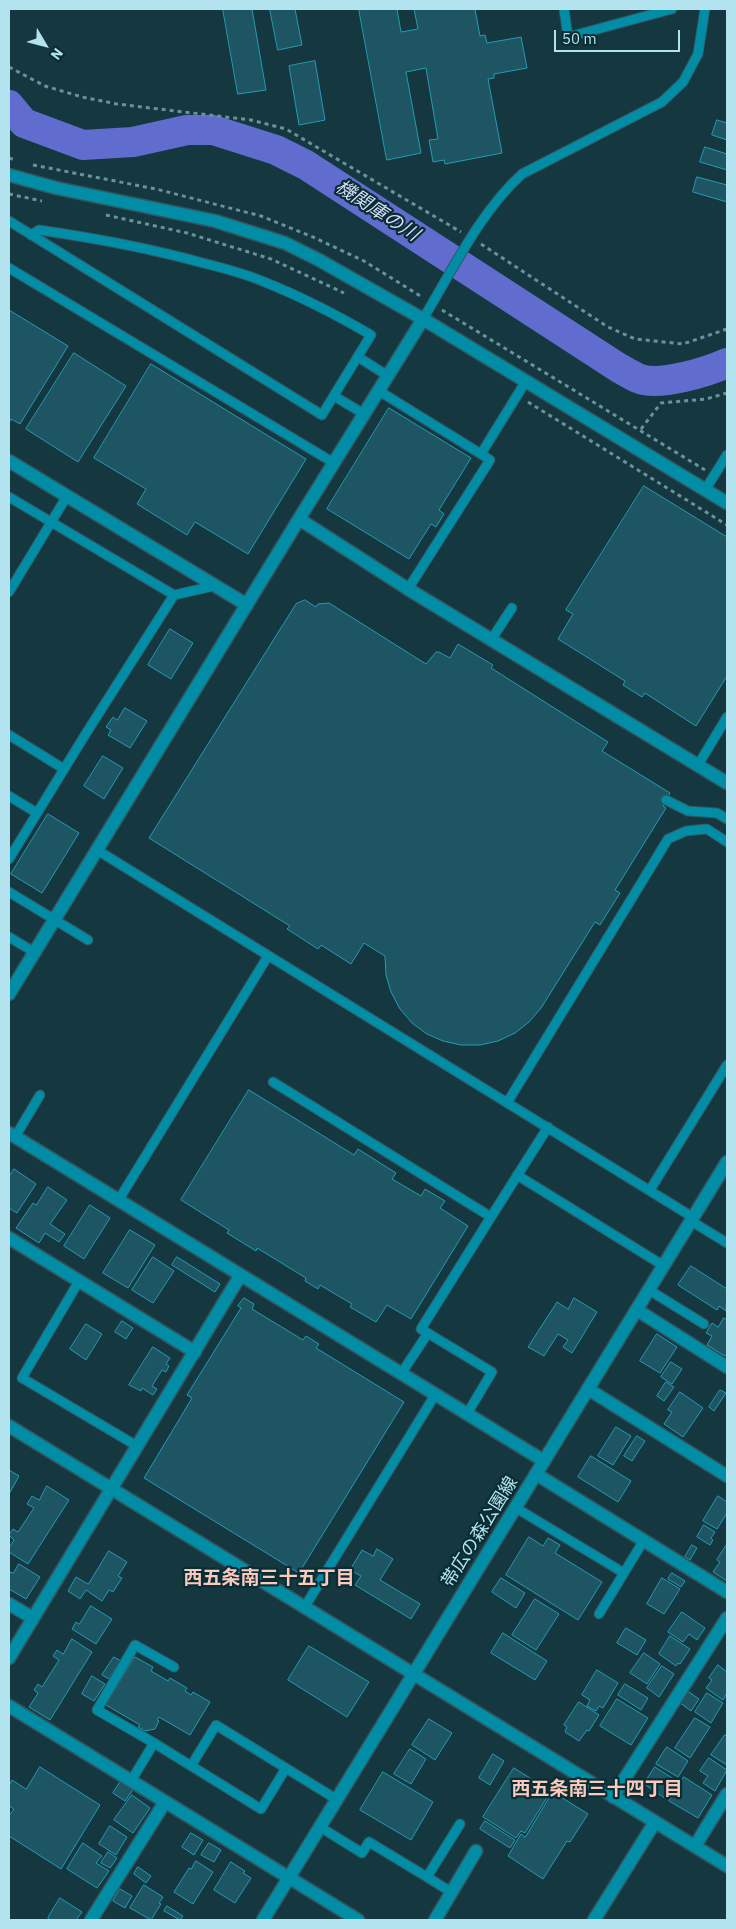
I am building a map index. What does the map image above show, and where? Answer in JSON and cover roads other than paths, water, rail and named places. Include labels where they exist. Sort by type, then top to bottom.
[{"type":"street","points":[[9,175],[56,188],[215,221],[285,243],[319,260],[423,319],[727,503]]},
{"type":"street","points":[[9,994],[247,606],[298,519],[423,319]]},
{"type":"street","points":[[9,461],[247,606]]},
{"type":"street","points":[[298,519],[408,589],[727,783]]},
{"type":"street","points":[[12,1135],[544,1461]]},
{"type":"street","name":"帯広の森公園線","points":[[263,1920],[727,1162]]},
{"type":"street","points":[[9,1238],[195,1352]]},
{"type":"street","points":[[9,1658],[240,1276]]},
{"type":"street","points":[[637,1310],[727,1367]]},
{"type":"street","points":[[588,1389],[727,1476]]},
{"type":"street","points":[[9,1426],[110,1490],[727,1866]]},
{"type":"street","points":[[536,1474],[727,1592]]},
{"type":"street","points":[[9,1604],[33,1618]]},
{"type":"street","points":[[613,1797],[727,1618]]},
{"type":"street","points":[[9,1706],[358,1920]]},
{"type":"street","points":[[695,1846],[727,1794]]},
{"type":"street","points":[[91,1920],[165,1802]]},
{"type":"street","points":[[594,1920],[655,1822]]},
{"type":"street","points":[[435,1920],[476,1851]]},
{"type":"lane","points":[[564,9],[568,38],[666,10]]},
{"type":"lane","points":[[423,319],[466,246],[504,191],[522,174],[662,102],[683,82],[698,54],[705,9]]},
{"type":"lane","points":[[9,221],[31,235],[322,415],[370,335],[336,315],[260,280],[178,256],[95,238],[39,230],[31,235]]},
{"type":"lane","points":[[9,268],[334,463]]},
{"type":"lane","points":[[358,357],[388,376]]},
{"type":"lane","points":[[481,454],[526,381]]},
{"type":"lane","points":[[379,391],[490,460],[408,589]]},
{"type":"lane","points":[[334,396],[364,414]]},
{"type":"lane","points":[[705,490],[727,455]]},
{"type":"lane","points":[[9,592],[67,496]]},
{"type":"lane","points":[[9,497],[174,595],[214,586]]},
{"type":"lane","points":[[9,859],[64,768],[174,595]]},
{"type":"lane","points":[[491,640],[512,608]]},
{"type":"lane","points":[[698,765],[727,717]]},
{"type":"lane","points":[[9,735],[64,768]]},
{"type":"lane","points":[[9,796],[36,813]]},
{"type":"lane","points":[[666,800],[688,811],[717,813],[727,819]]},
{"type":"lane","points":[[507,1103],[668,838],[686,831],[707,829],[727,842]]},
{"type":"lane","points":[[97,850],[650,1190],[727,1243]]},
{"type":"lane","points":[[9,892],[88,940]]},
{"type":"lane","points":[[9,937],[34,952]]},
{"type":"lane","points":[[118,1201],[268,956]]},
{"type":"lane","points":[[650,1190],[727,1064]]},
{"type":"lane","points":[[273,1082],[491,1217]]},
{"type":"lane","points":[[12,1135],[40,1095]]},
{"type":"lane","points":[[467,1414],[492,1372],[421,1329],[548,1127]]},
{"type":"lane","points":[[518,1175],[664,1266]]},
{"type":"lane","points":[[79,1281],[22,1378],[137,1446]]},
{"type":"lane","points":[[649,1290],[704,1324]]},
{"type":"lane","points":[[402,1374],[428,1333]]},
{"type":"lane","points":[[304,1608],[435,1395]]},
{"type":"lane","points":[[516,1508],[624,1574]]},
{"type":"lane","points":[[599,1614],[644,1540]]},
{"type":"lane","points":[[174,1667],[135,1645],[97,1710],[261,1809],[286,1768]]},
{"type":"lane","points":[[191,1766],[216,1725],[336,1799]]},
{"type":"lane","points":[[131,1781],[154,1743]]},
{"type":"lane","points":[[427,1878],[460,1824]]},
{"type":"lane","points":[[320,1827],[362,1853],[369,1842],[452,1892]]},
{"type":"waterway","name":"機関庫の川","points":[[9,105],[24,123],[83,145],[133,142],[187,130],[213,130],[276,150],[306,165],[637,378],[660,381],[696,374],[727,363]]},
{"type":"district","name":"西五条南三十五丁目","points":[[269,1579]]},
{"type":"district","name":"西五条南三十四丁目","points":[[597,1790]]}]
